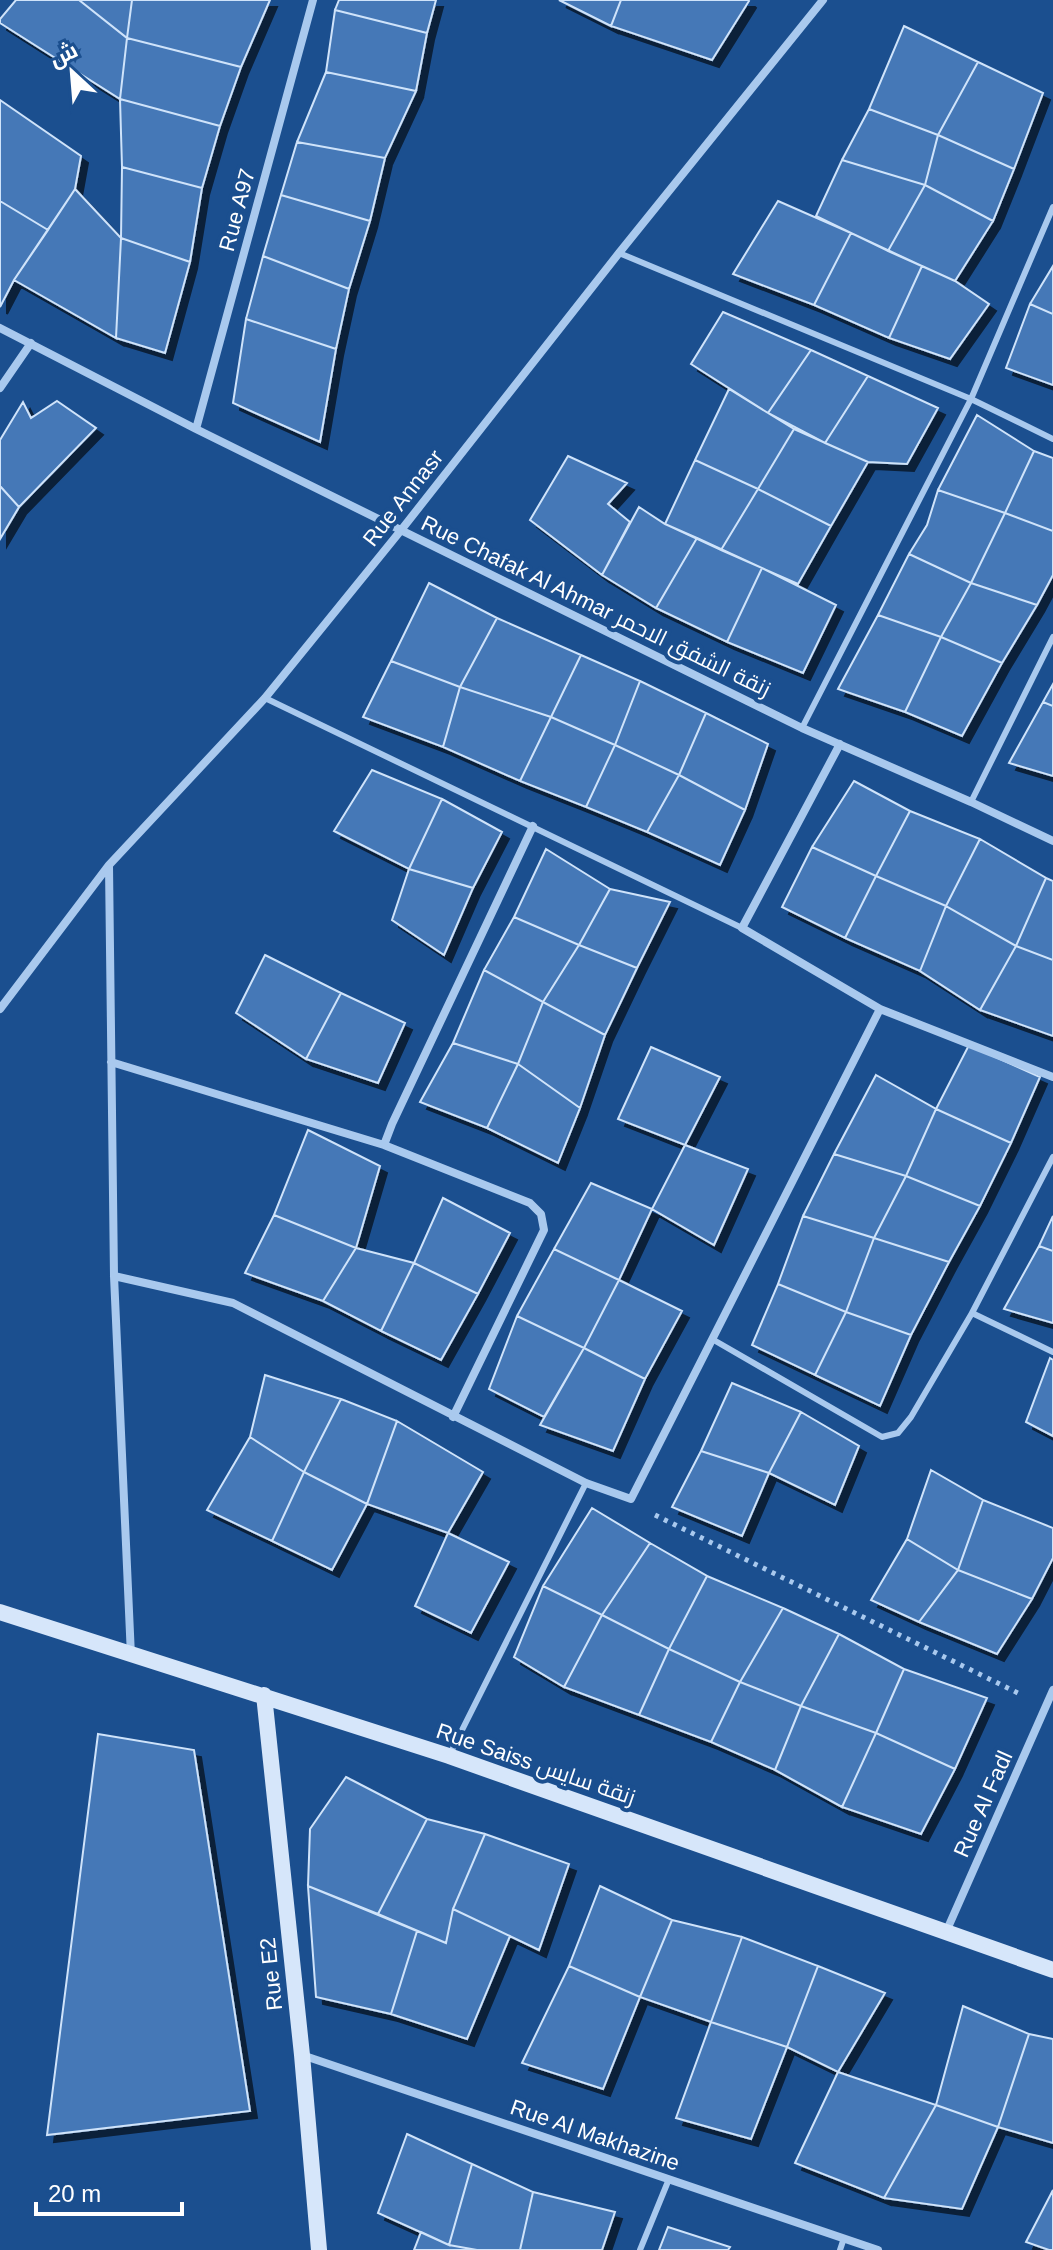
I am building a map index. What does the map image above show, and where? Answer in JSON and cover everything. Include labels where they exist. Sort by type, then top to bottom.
[{"type":"street","name":"Rue A97","points":[[196,429],[313,0]]},
{"type":"street","name":"Rue Annasr","points":[[0,1009],[109,865],[265,698],[823,0]]},
{"type":"street","name":"Rue Chafak Al Ahmar زنقة الشفق الاحمر","points":[[0,328],[196,429],[802,728],[1053,841]]},
{"type":"street","points":[[0,388],[31,343]]},
{"type":"street","points":[[840,744],[742,928],[880,1009],[1053,1077]]},
{"type":"street","points":[[384,1145],[533,826]]},
{"type":"street","points":[[109,865],[114,1276],[131,1656]]},
{"type":"street","points":[[114,1276],[233,1303],[586,1483],[631,1499],[880,1009]]},
{"type":"street","points":[[111,1062],[384,1145],[530,1203],[541,1214],[544,1230],[453,1417]]},
{"type":"street","name":"Rue Saiss زنقة سايس","points":[[0,1612],[449,1756],[1053,1970]]},
{"type":"street","name":"Rue Al Fadl","points":[[945,1933],[1050,1708],[1053,1690]]},
{"type":"street","name":"Rue E2","points":[[264,1695],[319,2250]]},
{"type":"street","name":"Rue Al Makhazine","points":[[302,2055],[878,2250]]},
{"type":"lane","points":[[802,728],[971,399],[1053,207]]},
{"type":"lane","points":[[619,253],[971,399],[1053,439]]},
{"type":"lane","points":[[971,802],[1053,637]]},
{"type":"lane","points":[[265,698],[742,928]]},
{"type":"lane","points":[[712,1339],[882,1437],[898,1433],[911,1417],[972,1313],[1053,1157]]},
{"type":"lane","points":[[972,1313],[1053,1352]]},
{"type":"lane","points":[[449,1756],[586,1483]]},
{"type":"lane","points":[[640,2250],[669,2179]]},
{"type":"lane","points":[[840,2250],[844,2238]]},
{"type":"path","points":[[631,1499],[651,1513],[1050,1708]]},
{"type":"building","points":[[16,0],[79,0],[127,38],[120,99],[0,23]]},
{"type":"building","points":[[79,0],[132,0],[127,38]]},
{"type":"building","points":[[132,0],[270,0],[241,67],[127,38]]},
{"type":"building","points":[[339,0],[436,0],[427,33],[335,10]]},
{"type":"building","points":[[559,0],[621,0],[611,26]]},
{"type":"building","points":[[621,0],[749,1],[712,60],[611,26]]},
{"type":"building","points":[[335,10],[427,33],[416,91],[326,72]]},
{"type":"building","points":[[904,26],[978,62],[938,135],[869,109]]},
{"type":"building","points":[[127,38],[241,67],[220,126],[120,99]]},
{"type":"building","points":[[978,62],[1043,93],[1014,169],[938,135]]},
{"type":"building","points":[[326,72],[416,91],[385,158],[297,142]]},
{"type":"building","points":[[120,99],[220,126],[202,188],[122,167]]},
{"type":"building","points":[[0,100],[81,156],[75,189],[48,230],[0,201]]},
{"type":"building","points":[[869,109],[938,135],[925,185],[842,160]]},
{"type":"building","points":[[938,135],[1014,169],[993,221],[925,185]]},
{"type":"building","points":[[297,142],[385,158],[370,221],[281,195]]},
{"type":"building","points":[[842,160],[925,185],[888,251],[816,216]]},
{"type":"building","points":[[122,167],[202,188],[190,262],[121,238]]},
{"type":"building","points":[[925,185],[993,221],[955,281],[888,251]]},
{"type":"building","points":[[75,189],[121,238],[116,338],[14,280]]},
{"type":"building","points":[[281,195],[370,221],[349,289],[263,256]]},
{"type":"building","points":[[0,201],[48,230],[14,280],[0,307]]},
{"type":"building","points":[[778,201],[851,233],[814,305],[733,274]]},
{"type":"building","points":[[851,233],[922,266],[889,338],[814,305]]},
{"type":"building","points":[[121,238],[190,262],[165,353],[116,338]]},
{"type":"building","points":[[263,256],[349,289],[336,349],[246,319]]},
{"type":"building","points":[[922,266],[955,281],[989,304],[950,359],[889,338]]},
{"type":"building","points":[[1053,266],[1053,314],[1030,304]]},
{"type":"building","points":[[1030,304],[1053,314],[1053,385],[1006,368]]},
{"type":"building","points":[[723,312],[811,350],[768,413],[691,364]]},
{"type":"building","points":[[246,319],[336,349],[320,442],[233,403]]},
{"type":"building","points":[[811,350],[868,376],[825,443],[768,413]]},
{"type":"building","points":[[868,376],[938,408],[907,464],[868,462],[825,443]]},
{"type":"building","points":[[729,389],[794,429],[758,489],[695,460]]},
{"type":"building","points":[[57,401],[96,428],[19,507],[0,486],[0,440],[23,402],[31,418]]},
{"type":"building","points":[[977,415],[1034,451],[1005,513],[938,490]]},
{"type":"building","points":[[794,429],[868,462],[831,526],[758,489]]},
{"type":"building","points":[[1034,451],[1053,458],[1053,531],[1005,513]]},
{"type":"building","points":[[568,456],[627,483],[608,504],[630,522],[602,575],[530,520]]},
{"type":"building","points":[[695,460],[758,489],[721,550],[665,524]]},
{"type":"building","points":[[0,486],[19,507],[0,539]]},
{"type":"building","points":[[758,489],[831,526],[798,584],[721,550]]},
{"type":"building","points":[[938,490],[1005,513],[971,583],[909,554],[927,525]]},
{"type":"building","points":[[639,507],[665,524],[697,538],[656,608],[602,575]]},
{"type":"building","points":[[1005,513],[1053,531],[1053,575],[1037,605],[971,583]]},
{"type":"building","points":[[697,538],[762,568],[727,642],[656,608]]},
{"type":"building","points":[[909,554],[971,583],[941,637],[878,615]]},
{"type":"building","points":[[762,568],[836,605],[803,673],[727,642]]},
{"type":"building","points":[[429,583],[497,618],[460,687],[391,661]]},
{"type":"building","points":[[971,583],[1037,605],[1002,663],[941,637]]},
{"type":"building","points":[[878,615],[941,637],[905,712],[838,689]]},
{"type":"building","points":[[497,618],[581,655],[551,717],[460,687]]},
{"type":"building","points":[[941,637],[1002,663],[962,736],[905,712]]},
{"type":"building","points":[[581,655],[640,681],[615,745],[551,717]]},
{"type":"building","points":[[391,661],[460,687],[443,747],[363,717]]},
{"type":"building","points":[[640,681],[706,713],[679,775],[615,745]]},
{"type":"building","points":[[1053,684],[1053,706],[1043,702]]},
{"type":"building","points":[[460,687],[551,717],[520,781],[443,747]]},
{"type":"building","points":[[1043,702],[1053,706],[1053,776],[1009,763]]},
{"type":"building","points":[[706,713],[768,744],[745,810],[679,775]]},
{"type":"building","points":[[551,717],[615,745],[586,807],[520,781]]},
{"type":"building","points":[[615,745],[679,775],[647,832],[586,807]]},
{"type":"building","points":[[372,770],[442,799],[409,869],[334,831]]},
{"type":"building","points":[[679,775],[745,810],[720,865],[647,832]]},
{"type":"building","points":[[854,781],[910,811],[876,876],[812,847]]},
{"type":"building","points":[[442,799],[502,832],[473,888],[409,869]]},
{"type":"building","points":[[910,811],[980,839],[946,906],[876,876]]},
{"type":"building","points":[[980,839],[1046,878],[1016,946],[946,906]]},
{"type":"building","points":[[812,847],[876,876],[845,938],[782,907]]},
{"type":"building","points":[[546,849],[610,889],[579,945],[514,917]]},
{"type":"building","points":[[409,869],[473,888],[444,955],[392,920]]},
{"type":"building","points":[[876,876],[946,906],[920,971],[845,938]]},
{"type":"building","points":[[1046,878],[1053,881],[1053,960],[1016,946]]},
{"type":"building","points":[[610,889],[670,902],[637,968],[579,945]]},
{"type":"building","points":[[946,906],[1016,946],[980,1010],[920,971]]},
{"type":"building","points":[[514,917],[579,945],[543,1002],[484,970]]},
{"type":"building","points":[[579,945],[637,968],[605,1035],[543,1002]]},
{"type":"building","points":[[1016,946],[1053,960],[1053,1036],[980,1010]]},
{"type":"building","points":[[265,955],[341,993],[306,1059],[236,1013]]},
{"type":"building","points":[[484,970],[543,1002],[518,1064],[453,1043]]},
{"type":"building","points":[[341,993],[405,1023],[378,1083],[306,1059]]},
{"type":"building","points":[[543,1002],[605,1035],[580,1108],[518,1064]]},
{"type":"building","points":[[453,1043],[518,1064],[487,1128],[420,1102]]},
{"type":"building","points":[[969,1045],[1040,1077],[1011,1143],[936,1109]]},
{"type":"building","points":[[651,1047],[720,1077],[685,1145],[618,1119]]},
{"type":"building","points":[[518,1064],[580,1108],[558,1163],[487,1128]]},
{"type":"building","points":[[876,1075],[936,1109],[906,1176],[834,1154]]},
{"type":"building","points":[[936,1109],[1011,1143],[980,1206],[906,1176]]},
{"type":"building","points":[[308,1130],[380,1166],[356,1248],[274,1215]]},
{"type":"building","points":[[685,1145],[748,1169],[714,1245],[652,1209]]},
{"type":"building","points":[[834,1154],[906,1176],[874,1238],[803,1216]]},
{"type":"building","points":[[906,1176],[980,1206],[949,1262],[874,1238]]},
{"type":"building","points":[[591,1183],[652,1209],[619,1280],[554,1249]]},
{"type":"building","points":[[443,1198],[510,1233],[478,1294],[414,1263]]},
{"type":"building","points":[[274,1215],[356,1248],[323,1301],[245,1273]]},
{"type":"building","points":[[803,1216],[874,1238],[846,1312],[778,1284]]},
{"type":"building","points":[[1053,1216],[1053,1251],[1039,1246]]},
{"type":"building","points":[[874,1238],[949,1262],[911,1335],[846,1312]]},
{"type":"building","points":[[1039,1246],[1053,1251],[1053,1323],[1004,1309]]},
{"type":"building","points":[[356,1248],[414,1263],[381,1331],[323,1301]]},
{"type":"building","points":[[554,1249],[619,1280],[584,1348],[517,1316]]},
{"type":"building","points":[[414,1263],[478,1294],[441,1360],[381,1331]]},
{"type":"building","points":[[619,1280],[682,1311],[645,1379],[584,1348]]},
{"type":"building","points":[[778,1284],[846,1312],[815,1375],[752,1345]]},
{"type":"building","points":[[846,1312],[911,1335],[880,1406],[815,1375]]},
{"type":"building","points":[[517,1316],[584,1348],[544,1417],[489,1389]]},
{"type":"building","points":[[584,1348],[645,1379],[613,1451],[540,1425]]},
{"type":"building","points":[[1050,1358],[1053,1360],[1053,1436],[1026,1422]]},
{"type":"building","points":[[265,1375],[341,1399],[304,1472],[250,1437]]},
{"type":"building","points":[[732,1383],[801,1412],[769,1473],[701,1451]]},
{"type":"building","points":[[341,1399],[397,1421],[367,1504],[304,1472]]},
{"type":"building","points":[[801,1412],[859,1446],[835,1505],[769,1473]]},
{"type":"building","points":[[397,1421],[483,1472],[448,1533],[367,1504]]},
{"type":"building","points":[[250,1437],[304,1472],[272,1541],[207,1510]]},
{"type":"building","points":[[701,1451],[769,1473],[742,1536],[672,1507]]},
{"type":"building","points":[[931,1470],[983,1500],[958,1570],[907,1539]]},
{"type":"building","points":[[304,1472],[367,1504],[332,1570],[272,1541]]},
{"type":"building","points":[[983,1500],[1053,1528],[1053,1558],[1032,1599],[958,1570]]},
{"type":"building","points":[[592,1508],[650,1543],[602,1615],[543,1586]]},
{"type":"building","points":[[448,1533],[509,1562],[471,1633],[415,1606]]},
{"type":"building","points":[[907,1539],[958,1570],[919,1622],[871,1600]]},
{"type":"building","points":[[650,1543],[707,1576],[669,1649],[602,1615]]},
{"type":"building","points":[[958,1570],[1032,1599],[997,1654],[919,1622]]},
{"type":"building","points":[[707,1576],[783,1608],[740,1682],[669,1649]]},
{"type":"building","points":[[543,1586],[602,1615],[564,1687],[514,1657]]},
{"type":"building","points":[[783,1608],[839,1634],[801,1706],[740,1682]]},
{"type":"building","points":[[602,1615],[669,1649],[639,1715],[564,1687]]},
{"type":"building","points":[[839,1634],[904,1669],[876,1733],[801,1706]]},
{"type":"building","points":[[669,1649],[740,1682],[711,1742],[639,1715]]},
{"type":"building","points":[[904,1669],[987,1698],[955,1769],[876,1733]]},
{"type":"building","points":[[740,1682],[801,1706],[775,1770],[711,1742]]},
{"type":"building","points":[[801,1706],[876,1733],[842,1807],[775,1770]]},
{"type":"building","points":[[876,1733],[955,1769],[921,1834],[842,1807]]},
{"type":"building","points":[[98,1734],[194,1750],[250,2111],[47,2135]]},
{"type":"building","points":[[346,1777],[427,1819],[378,1914],[308,1886],[310,1829]]},
{"type":"building","points":[[427,1819],[485,1834],[453,1909],[446,1943],[378,1914]]},
{"type":"building","points":[[485,1834],[569,1864],[539,1950],[453,1909]]},
{"type":"building","points":[[308,1886],[417,1931],[391,2014],[316,1997]]},
{"type":"building","points":[[600,1886],[672,1920],[640,1997],[569,1966]]},
{"type":"building","points":[[453,1909],[510,1936],[467,2039],[391,2014],[417,1931],[446,1943]]},
{"type":"building","points":[[672,1920],[742,1937],[711,2022],[640,1997]]},
{"type":"building","points":[[742,1937],[818,1966],[787,2047],[711,2022]]},
{"type":"building","points":[[569,1966],[640,1997],[603,2089],[522,2063]]},
{"type":"building","points":[[818,1966],[885,1993],[838,2072],[787,2047]]},
{"type":"building","points":[[963,2006],[1029,2034],[998,2127],[936,2105]]},
{"type":"building","points":[[711,2022],[787,2047],[751,2139],[676,2118]]},
{"type":"building","points":[[1029,2034],[1053,2039],[1053,2143],[998,2127]]},
{"type":"building","points":[[838,2072],[936,2105],[884,2198],[795,2163]]},
{"type":"building","points":[[936,2105],[998,2127],[962,2209],[884,2198]]},
{"type":"building","points":[[407,2134],[472,2164],[449,2245],[378,2213]]},
{"type":"building","points":[[472,2164],[533,2192],[520,2250],[477,2250],[449,2245]]},
{"type":"building","points":[[1053,2190],[1053,2250],[1049,2250],[1026,2242]]},
{"type":"building","points":[[533,2192],[615,2212],[602,2250],[520,2250]]},
{"type":"building","points":[[668,2227],[730,2247],[728,2250],[659,2250]]},
{"type":"building","points":[[421,2232],[449,2245],[477,2250],[414,2250]]}]
